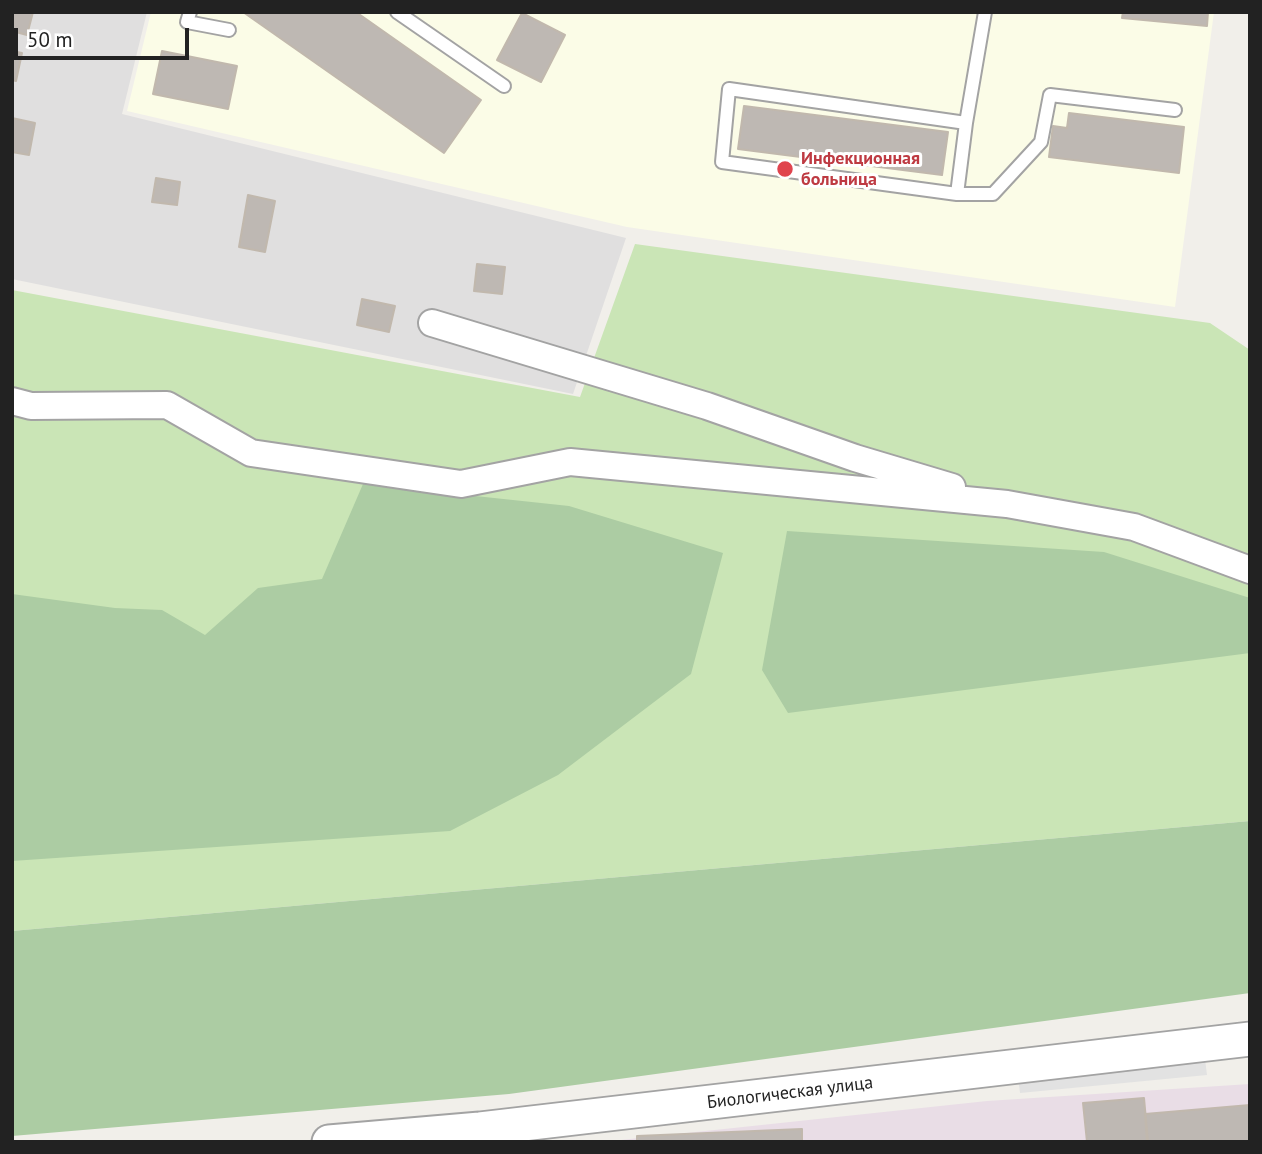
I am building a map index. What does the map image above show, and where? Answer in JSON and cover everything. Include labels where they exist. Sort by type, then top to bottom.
[{"type":"street","points":[[432,323],[707,406],[855,458],[1007,504]]},
{"type":"street","points":[[12,401],[31,406],[167,405],[251,453],[461,484],[570,462],[1007,504],[1134,527],[1250,570]]},
{"type":"street","name":"Биологическая улица","points":[[329,1142],[480,1129],[1250,1039]]},
{"type":"lane","points":[[190,12],[187,22],[229,30]]},
{"type":"lane","points":[[397,12],[504,86]]},
{"type":"lane","points":[[957,194],[985,12]]},
{"type":"lane","points":[[966,123],[729,89],[722,162],[957,194],[993,194],[1041,142],[1050,95],[1175,110]]},
{"type":"shaded area","points":[[12,12],[147,12],[122,114],[626,238],[573,394],[12,279]]},
{"type":"shaded area","name":"Инфекционная больница","points":[[151,12],[1214,12],[1175,307],[627,227],[127,111]]},
{"type":"shaded area","points":[[1205,1059],[1207,1075],[1020,1093],[1018,1077]]},
{"type":"shaded area","points":[[1250,1084],[1250,1142],[602,1142],[987,1101]]},
{"type":"green space","points":[[635,244],[1210,323],[1250,350],[1250,821],[12,931],[12,290],[580,397]]},
{"type":"green space","points":[[363,484],[569,506],[723,553],[691,674],[558,775],[450,831],[12,861],[12,594],[115,608],[162,610],[205,635],[258,588],[322,579]]},
{"type":"green space","points":[[787,531],[1104,552],[1250,598],[1250,653],[788,713],[762,670]]},
{"type":"green space","points":[[1250,821],[1250,993],[509,1094],[12,1136],[12,931]]},
{"type":"building","points":[[12,12],[33,12],[27,35],[12,31]]},
{"type":"building","points":[[243,12],[356,12],[481,100],[444,153]]},
{"type":"building","points":[[1123,12],[1208,12],[1207,26],[1122,18]]},
{"type":"building","points":[[522,13],[565,35],[541,82],[497,60]]},
{"type":"building","points":[[12,51],[22,53],[16,81],[12,80]]},
{"type":"building","points":[[162,51],[237,66],[228,109],[153,94]]},
{"type":"building","points":[[744,106],[948,132],[942,175],[738,149]]},
{"type":"building","points":[[1069,113],[1184,127],[1179,173],[1049,157],[1053,126],[1067,128]]},
{"type":"building","points":[[12,118],[35,123],[29,155],[12,152]]},
{"type":"building","points":[[156,178],[180,182],[177,205],[152,202]]},
{"type":"building","points":[[248,195],[275,201],[265,252],[239,247]]},
{"type":"building","points":[[477,264],[505,267],[502,294],[474,291]]},
{"type":"building","points":[[362,299],[395,306],[389,332],[357,325]]},
{"type":"building","points":[[1144,1098],[1148,1142],[1087,1142],[1083,1103]]},
{"type":"building","points":[[1250,1105],[1250,1142],[1147,1142],[1145,1114]]},
{"type":"building","points":[[802,1129],[802,1142],[637,1142],[637,1136]]},
{"type":"place","name":"Инфекционная больница","points":[[785,169]]}]
